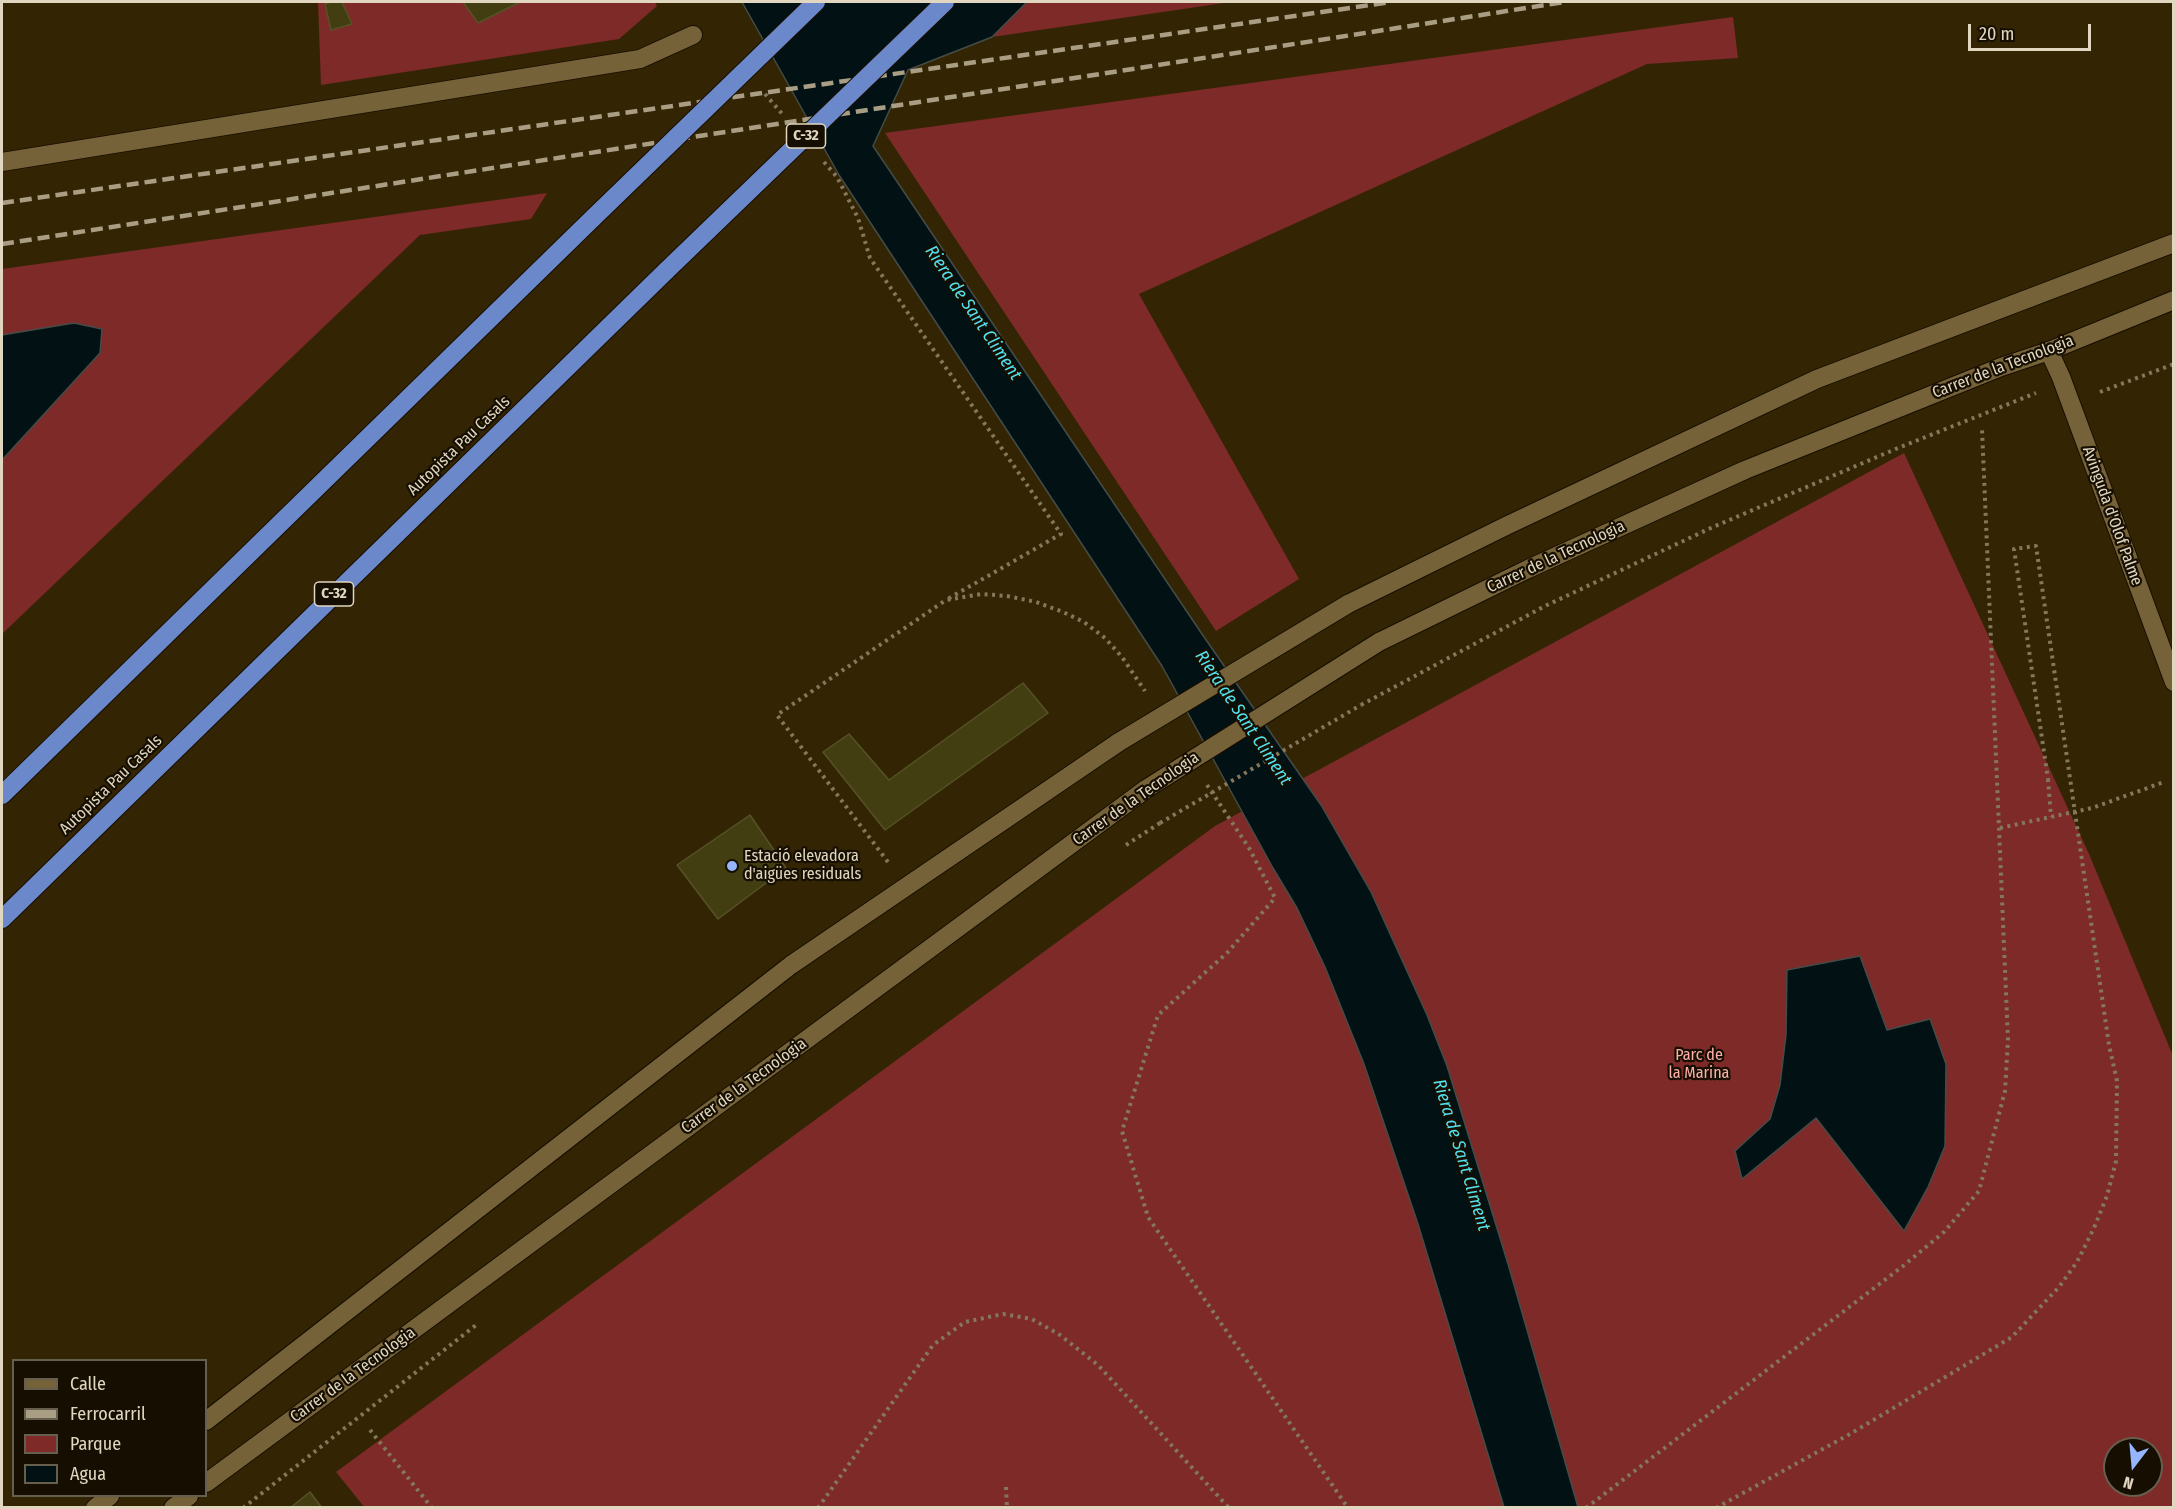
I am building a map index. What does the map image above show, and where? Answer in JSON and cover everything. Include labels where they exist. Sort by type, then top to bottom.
[{"type":"highway","points":[[2,795],[816,2]]},
{"type":"highway","name":"Autopista Pau Casals","points":[[2,919],[945,2]]},
{"type":"street","points":[[2,162],[640,59],[693,35]]},
{"type":"street","points":[[207,1420],[791,965],[1119,742],[1348,604],[1508,525],[1817,379],[2174,243]]},
{"type":"street","name":"Carrer de la Tecnologia","points":[[207,1482],[1146,789],[1379,642],[1528,569],[1745,470],[2174,300]]},
{"type":"street","name":"Avinguda d'Olof Palme","points":[[2049,351],[2071,403],[2174,682]]},
{"type":"street","points":[[95,1508],[109,1497]]},
{"type":"street","points":[[173,1508],[188,1497]]},
{"type":"path","points":[[762,90],[792,125]]},
{"type":"path","points":[[822,159],[837,177],[858,218],[870,258],[1061,534],[946,600],[777,715],[889,864]]},
{"type":"path","points":[[1160,823],[1361,705],[1545,606],[1713,527],[1898,448],[2049,388],[2057,409],[2174,364]]},
{"type":"path","points":[[1586,1508],[1903,1266],[1944,1232],[1979,1191],[2006,1081],[2008,1040],[1982,429]]},
{"type":"path","points":[[1716,1508],[1850,1434],[2012,1336],[2059,1287],[2076,1262],[2094,1228],[2107,1196],[2116,1161],[2117,1081],[2109,1045],[2036,546],[2014,549],[2048,779],[2051,817]]},
{"type":"path","points":[[946,600],[981,594],[1007,596],[1036,602],[1063,612],[1084,622],[1105,638],[1122,657],[1148,695]]},
{"type":"path","points":[[1204,781],[1248,848],[1275,898],[1227,953],[1158,1015],[1122,1131],[1148,1217],[1348,1508]]},
{"type":"path","points":[[2000,828],[2092,808],[2164,782]]},
{"type":"path","points":[[818,1508],[933,1345],[965,1322],[1003,1314],[1032,1319],[1060,1335],[1098,1365],[1229,1508]]},
{"type":"path","points":[[370,1431],[432,1508]]},
{"type":"path","points":[[1006,1487],[1007,1508]]},
{"type":"green space","points":[[318,2],[655,2],[657,6],[619,39],[321,85]]},
{"type":"green space","points":[[1027,2],[1231,2],[992,37]]},
{"type":"green space","points":[[1733,17],[1738,58],[1647,64],[1139,294],[1299,579],[1216,631],[885,133]]},
{"type":"green space","points":[[547,193],[531,219],[420,235],[2,634],[2,460],[100,353],[74,323],[2,335],[2,269]]},
{"type":"green space","name":"Parc de la Marina","points":[[1904,453],[2089,854],[2173,1056],[2173,1507],[365,1508],[336,1472],[1215,826]]},
{"type":"water","name":"Riera de Sant Climent","points":[[742,2],[1027,2],[992,37],[908,70],[873,146],[1204,637],[1321,805],[1371,892],[1427,1015],[1447,1066],[1508,1264],[1578,1507],[1504,1507],[1418,1224],[1364,1064],[1325,967],[1297,908],[1162,666],[839,175]]},
{"type":"water","points":[[74,323],[102,329],[100,353],[2,460],[2,335]]},
{"type":"water","points":[[1860,956],[1887,1030],[1930,1019],[1946,1064],[1945,1146],[1928,1187],[1904,1231],[1816,1118],[1742,1179],[1735,1151],[1770,1119],[1780,1085],[1786,1035],[1787,970]]},
{"type":"building","points":[[342,2],[352,24],[331,30],[325,4]]},
{"type":"building","points":[[463,2],[520,2],[478,23]]},
{"type":"building","points":[[1023,683],[1048,713],[885,830],[823,752],[849,734],[889,780]]},
{"type":"building","name":"Estació elevadora d'aigües residuals","points":[[750,815],[786,868],[718,919],[677,865]]},
{"type":"building","points":[[310,1492],[322,1508],[290,1508]]},
{"type":"railway","points":[[2,203],[1391,2]]},
{"type":"railway","points":[[2,244],[1565,2]]},
{"type":"place","name":"Estació elevadora d'aigües residuals","points":[[732,866]]}]
